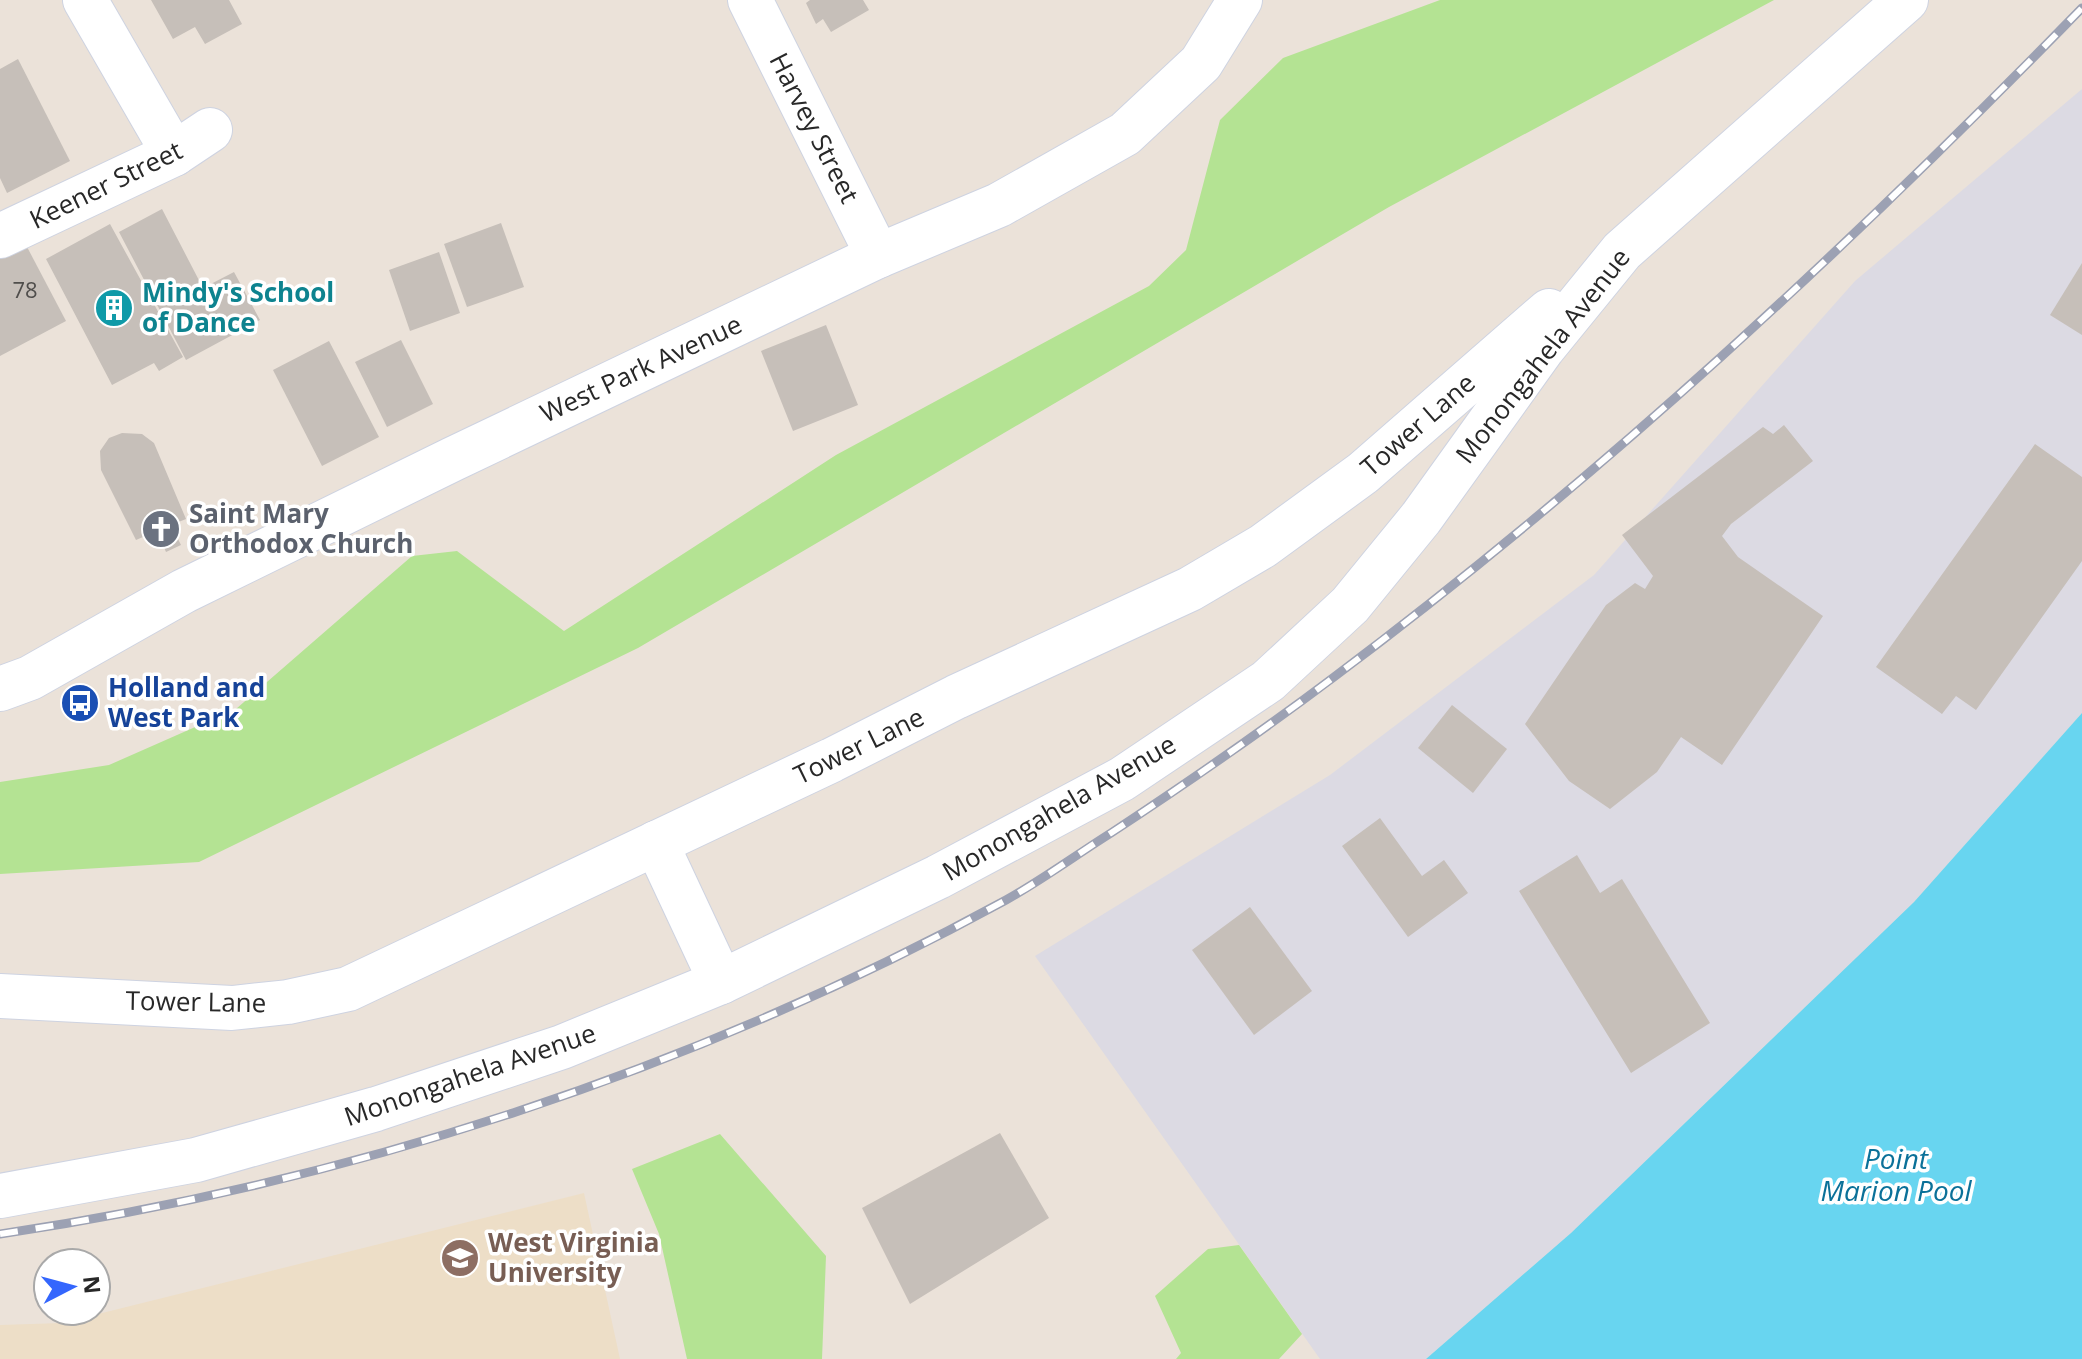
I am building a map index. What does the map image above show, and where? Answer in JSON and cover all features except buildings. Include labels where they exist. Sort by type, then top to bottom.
[{"type":"street","points":[[85,0],[174,154]]},
{"type":"street","name":"Harvey Street","points":[[750,0],[878,256]]},
{"type":"street","name":"West Park Avenue","points":[[0,689],[30,678],[184,591],[265,550],[878,256],[999,205],[1125,134],[1201,63],[1240,0]]},
{"type":"street","name":"Monongahela Avenue","points":[[0,1196],[196,1160],[376,1109],[562,1047],[721,982],[938,877],[1122,779],[1268,681],[1350,605],[1421,518],[1543,348],[1622,251],[1906,0]]},
{"type":"street","name":"Keener Street","points":[[2,229],[174,154],[210,130]]},
{"type":"street","name":"Tower Lane","points":[[0,996],[232,1008],[288,1002],[348,989],[956,697],[1190,589],[1263,546],[1363,473],[1622,251]]},
{"type":"street","points":[[656,843],[721,982]]},
{"type":"shaded area","points":[[2082,89],[2082,713],[1914,902],[1571,1233],[1426,1359],[1320,1359],[1035,956],[1330,775],[1594,575],[1855,281]]},
{"type":"shaded area","name":"West Virginia University","points":[[584,1193],[620,1359],[0,1359],[0,1325],[112,1327],[112,1311]]},
{"type":"green space","points":[[1440,0],[1774,0],[1389,207],[638,648],[199,862],[0,874],[0,782],[109,765],[236,709],[412,556],[457,551],[564,631],[836,455],[1149,286],[1186,250],[1220,120],[1283,58]]},
{"type":"green space","points":[[720,1134],[826,1256],[822,1359],[687,1359],[659,1234],[632,1169]]},
{"type":"green space","points":[[1239,1245],[1302,1334],[1279,1359],[1176,1359],[1181,1353],[1155,1296],[1208,1249]]},
{"type":"water","name":"Point Marion Pool","points":[[2082,713],[2082,1359],[1426,1359],[1571,1233],[1914,902]]},
{"type":"railway","points":[[0,1234],[131,1212],[262,1184],[391,1150],[518,1111],[644,1067],[767,1017],[888,961],[1006,900],[1168,795],[1279,718],[1531,521],[1627,440],[1813,272],[2082,8]]},
{"type":"place","name":"Mindy's School of Dance","points":[[114,308]]},
{"type":"place","name":"Saint Mary Orthodox Church","points":[[161,529]]},
{"type":"place","name":"Holland and West Park","points":[[80,703]]},
{"type":"place","name":"West Virginia University","points":[[460,1258]]}]
